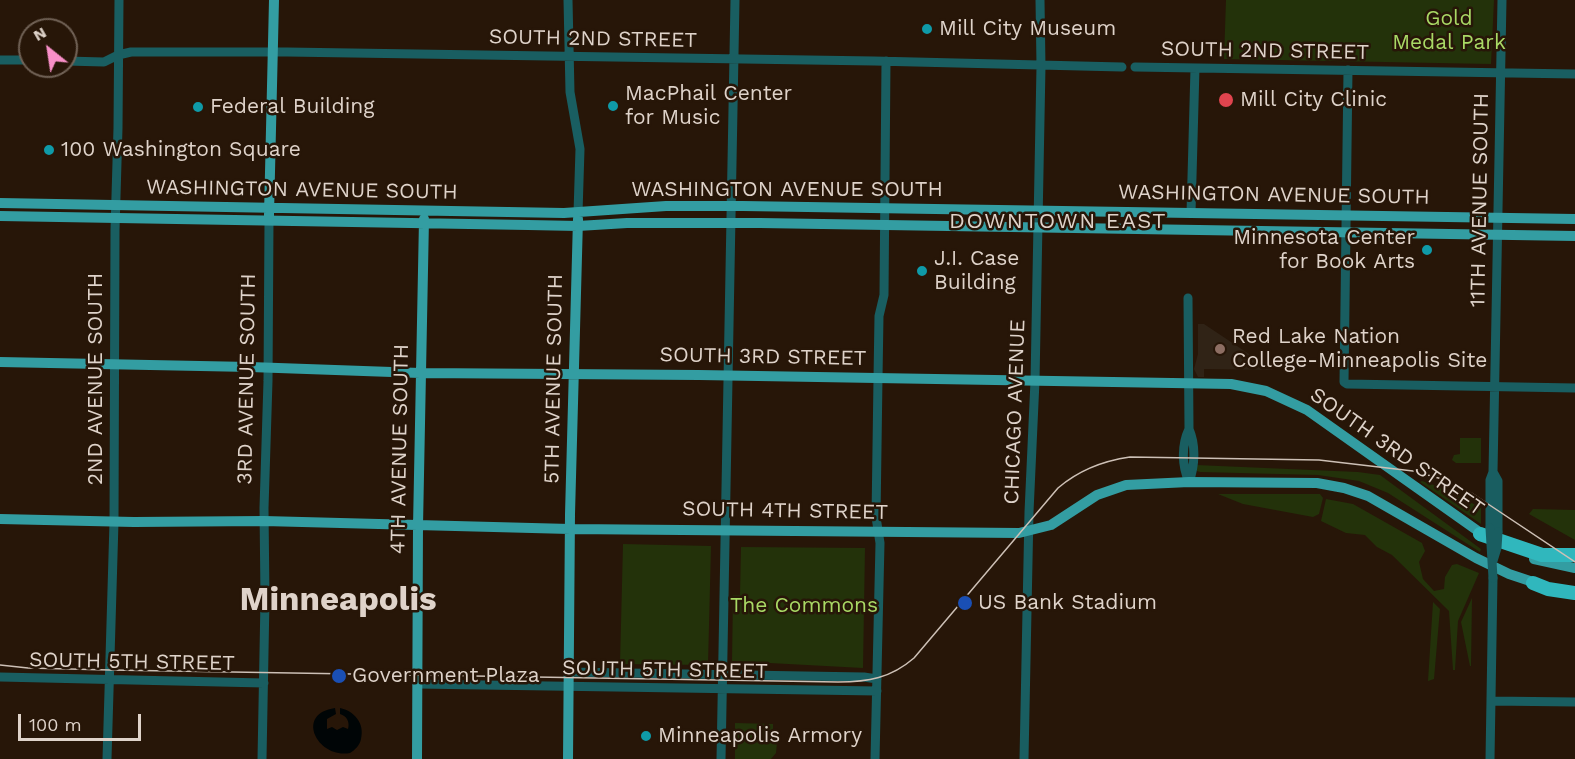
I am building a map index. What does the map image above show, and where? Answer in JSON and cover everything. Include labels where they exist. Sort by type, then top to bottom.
[{"type":"highway","points":[[1489,531],[1542,555],[1575,555]]},
{"type":"highway","points":[[1533,583],[1548,589],[1575,593]]},
{"type":"main road","name":"3RD AVENUE SOUTH","points":[[269,221],[274,0]]},
{"type":"main road","name":"WASHINGTON AVENUE SOUTH","points":[[0,203],[578,213],[666,207],[731,206],[1575,219]]},
{"type":"main road","name":"4TH AVENUE SOUTH","points":[[417,759],[418,526],[424,211]]},
{"type":"main road","name":"5TH AVENUE SOUTH","points":[[567,759],[574,303],[578,213]]},
{"type":"main road","name":"WASHINGTON AVENUE SOUTH","points":[[0,216],[578,226],[627,223],[730,223],[1575,236]]},
{"type":"main road","name":"SOUTH 3RD STREET","points":[[0,362],[420,373],[727,375],[1217,383],[1250,387],[1287,399],[1489,531]]},
{"type":"main road","name":"SOUTH 4TH STREET","points":[[0,519],[114,522],[264,521],[570,529],[1029,532],[1051,525],[1091,499],[1115,488],[1144,483],[1317,483],[1352,490],[1387,506],[1476,558],[1533,583]]},
{"type":"main road","points":[[1489,531],[1518,553],[1575,568]]},
{"type":"main road","points":[[1533,583],[1575,586]]},
{"type":"street","name":"2ND AVENUE SOUTH","points":[[107,759],[114,522],[115,219],[119,0]]},
{"type":"street","name":"5TH AVENUE SOUTH","points":[[568,0],[570,92],[580,149],[578,213]]},
{"type":"street","points":[[721,759],[735,0]]},
{"type":"street","name":"CHICAGO AVENUE","points":[[1024,759],[1035,381],[1041,66],[1040,0]]},
{"type":"street","name":"11TH AVENUE SOUTH","points":[[1490,759],[1492,563],[1497,548],[1489,531],[1498,481],[1493,472],[1502,0]]},
{"type":"street","name":"SOUTH 2ND STREET","points":[[78,61],[104,62],[118,55],[143,52],[886,61],[1122,67]]},
{"type":"street","points":[[0,60],[18,60]]},
{"type":"street","points":[[875,759],[879,532],[876,517],[878,378],[879,316],[884,295],[886,61]]},
{"type":"street","name":"SOUTH 2ND STREET","points":[[1135,67],[1575,74]]},
{"type":"street","points":[[1191,213],[1195,68]]},
{"type":"street","points":[[1345,233],[1348,70]]},
{"type":"street","name":"3RD AVENUE SOUTH","points":[[262,759],[269,221]]},
{"type":"street","name":"SOUTH 3RD STREET","points":[[1345,233],[1344,382],[1347,384],[1575,388]]},
{"type":"street","points":[[1188,298],[1189,429],[1184,439],[1184,470],[1189,482]]},
{"type":"street","name":"SOUTH 5TH STREET","points":[[568,672],[877,679]]},
{"type":"street","name":"SOUTH 5TH STREET","points":[[0,677],[264,683]]},
{"type":"street","name":"SOUTH 5TH STREET","points":[[417,684],[877,691]]},
{"type":"street","points":[[1491,700],[1575,702]]},
{"type":"shaded area","name":"Red Lake Nation College-Minneapolis Site","points":[[1198,324],[1204,324],[1273,370],[1204,369],[1204,377],[1198,377],[1194,369],[1198,354]]},
{"type":"shaded area","points":[[335,708],[336,714],[327,719],[327,729],[332,727],[337,730],[343,727],[348,729],[348,722],[340,714],[340,708],[354,715],[360,723],[362,733],[360,741],[350,753],[338,753],[328,749],[315,735],[313,726],[316,718],[323,712]]},
{"type":"green space","name":"Gold Medal Park","points":[[1226,0],[1494,0],[1491,64],[1224,59]]},
{"type":"green space","points":[[1460,438],[1481,438],[1481,463],[1456,463],[1452,460],[1454,455],[1460,454]]},
{"type":"green space","points":[[1196,465],[1358,472],[1380,475],[1481,549],[1480,552],[1388,493],[1359,481],[1318,475],[1200,472],[1197,471]]},
{"type":"green space","points":[[1420,482],[1448,490],[1481,508],[1481,524]]},
{"type":"green space","points":[[1218,494],[1320,494],[1323,498],[1319,514],[1313,517],[1243,504]]},
{"type":"green space","points":[[1326,499],[1353,504],[1422,543],[1425,551],[1419,562],[1423,579],[1434,591],[1444,589],[1445,577],[1452,565],[1457,564],[1479,573],[1458,621],[1455,670],[1453,670],[1449,611],[1392,555],[1377,547],[1365,535],[1346,533],[1321,521]]},
{"type":"green space","points":[[1533,509],[1575,510],[1575,540],[1529,514]]},
{"type":"green space","name":"The Commons","points":[[623,544],[711,546],[708,665],[620,664]]},
{"type":"green space","name":"The Commons","points":[[741,547],[865,548],[863,668],[732,661],[733,595],[740,595]]},
{"type":"green space","points":[[1472,598],[1471,666],[1470,666],[1461,622]]},
{"type":"green space","points":[[1433,602],[1440,609],[1434,679],[1428,681]]},
{"type":"green space","points":[[735,723],[773,724],[773,740],[777,743],[776,753],[771,759],[735,759]]},
{"type":"tram line","points":[[0,665],[110,670],[838,682],[869,680],[897,670],[914,658],[1058,488],[1091,467],[1130,457],[1319,460],[1413,471],[1442,479],[1473,494],[1575,562]]},
{"type":"place","name":"Mill City Museum","points":[[927,29]]},
{"type":"place","name":"Mill City Clinic","points":[[1226,100]]},
{"type":"place","name":"MacPhail Center for Music","points":[[613,106]]},
{"type":"place","name":"Federal Building","points":[[198,107]]},
{"type":"place","name":"100 Washington Square","points":[[49,150]]},
{"type":"place","name":"Minnesota Center for Book Arts","points":[[1427,250]]},
{"type":"place","name":"J.I. Case Building","points":[[922,271]]},
{"type":"place","name":"Red Lake Nation College-Minneapolis Site","points":[[1220,349]]},
{"type":"place","name":"US Bank Stadium","points":[[965,603]]},
{"type":"place","name":"Government Plaza","points":[[339,676]]},
{"type":"place","name":"Minneapolis Armory","points":[[646,736]]},
{"type":"district","name":"DOWNTOWN EAST","points":[[1058,222]]},
{"type":"district","name":"Minneapolis","points":[[338,600]]}]
